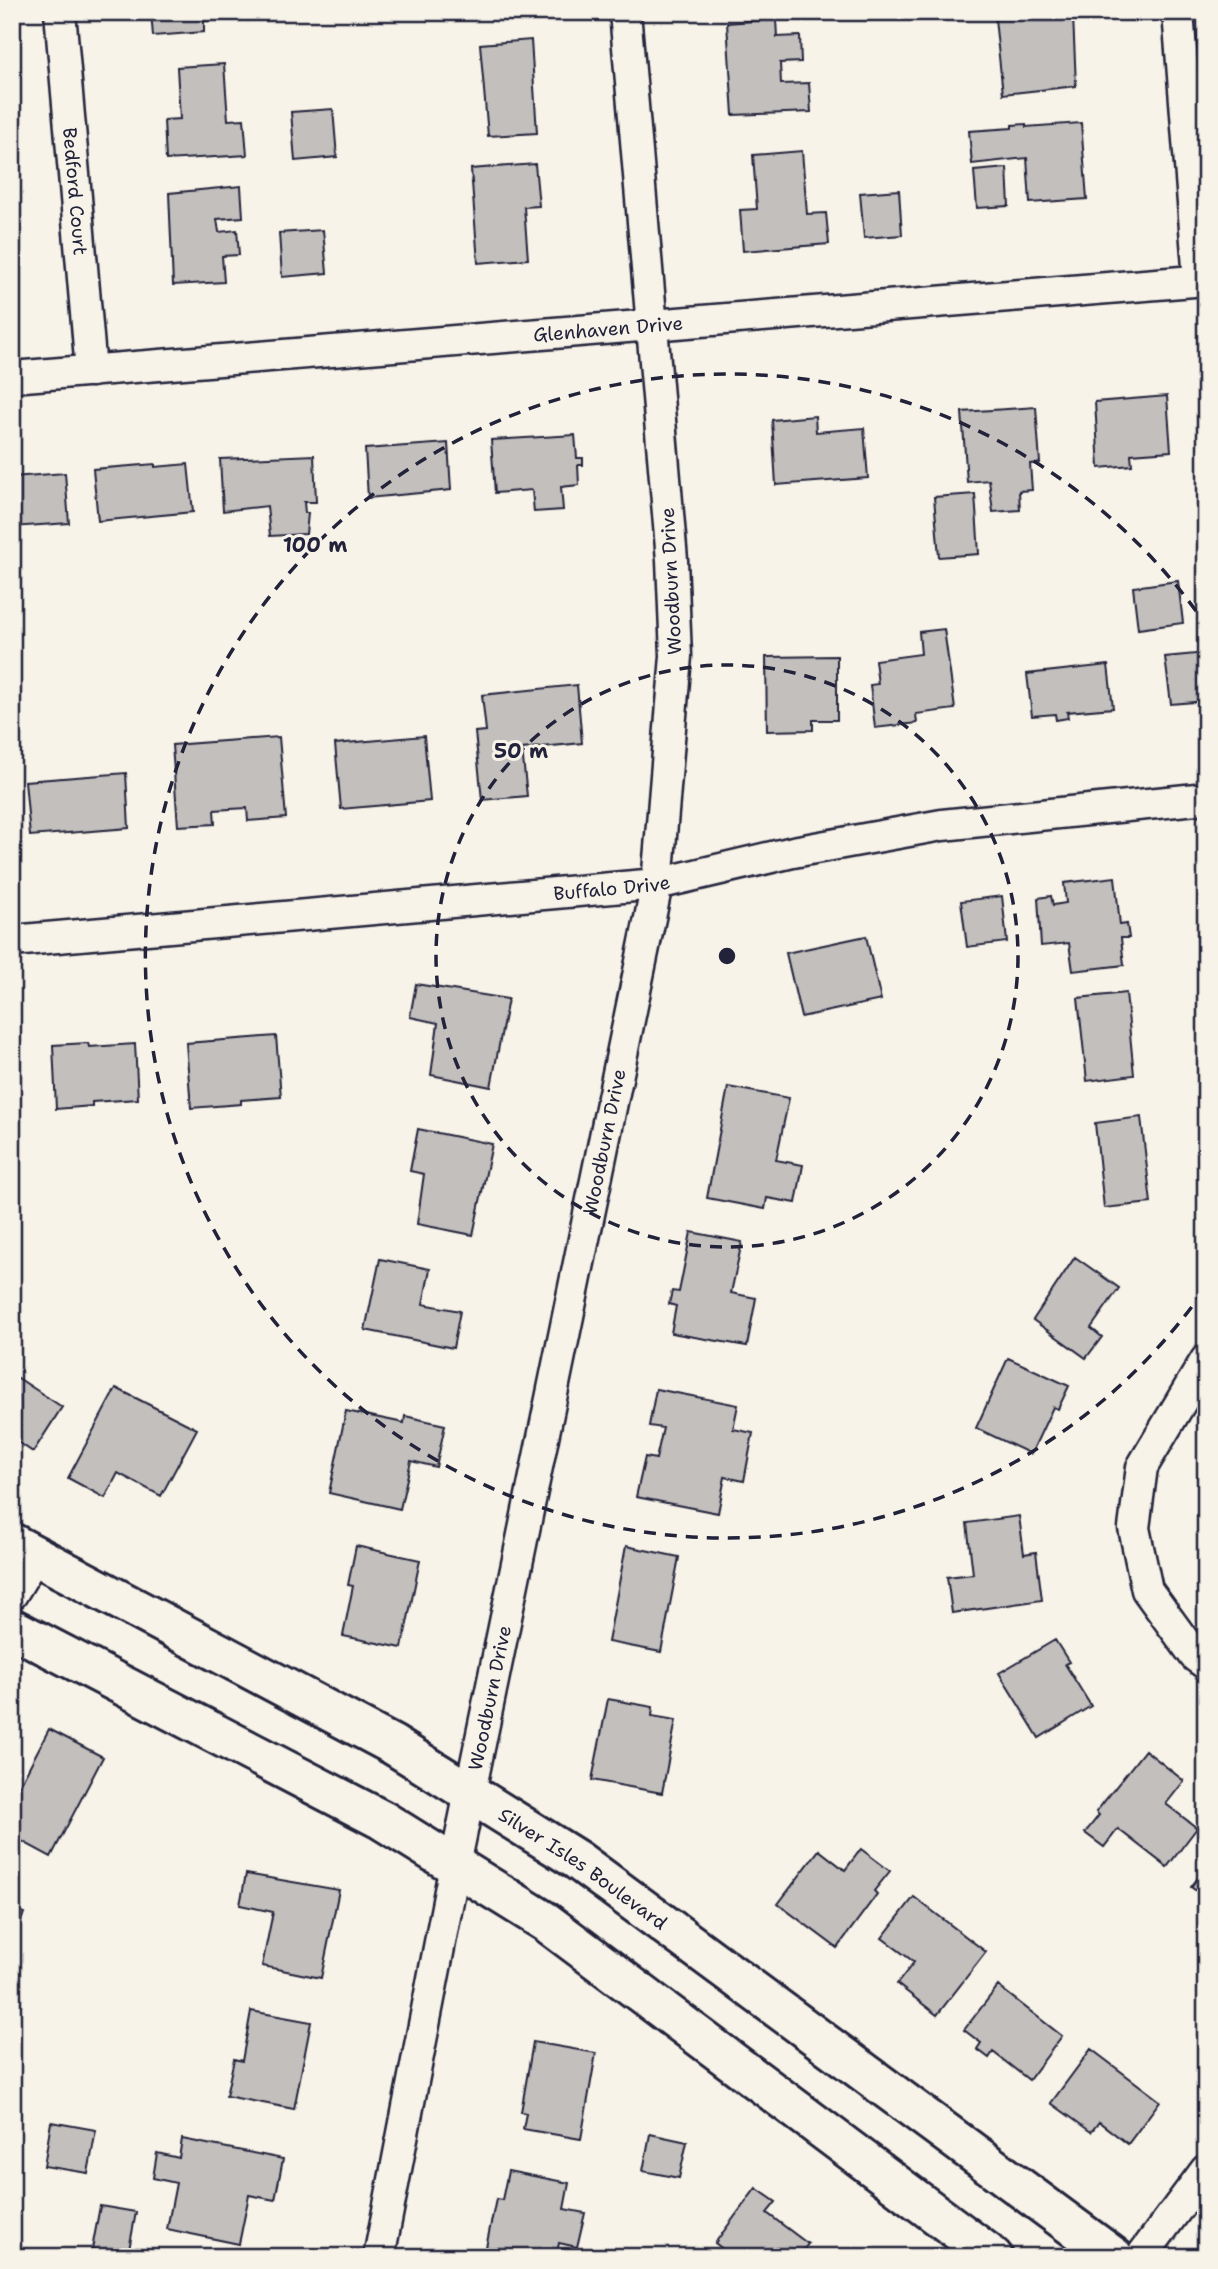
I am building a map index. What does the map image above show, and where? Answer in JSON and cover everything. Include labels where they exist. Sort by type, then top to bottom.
[{"type":"street","name":"Bedford Court","points":[[60,12],[91,371]]},
{"type":"street","name":"Woodburn Drive","points":[[379,2257],[455,1866],[657,884],[676,656],[672,560],[625,12]]},
{"type":"street","points":[[1178,12],[1202,280]]},
{"type":"street","name":"Glenhaven Drive","points":[[12,377],[1202,280]]},
{"type":"street","name":"Buffalo Drive","points":[[12,942],[657,884],[793,852],[942,825],[1206,798]]},
{"type":"street","points":[[1206,1360],[1142,1467],[1134,1528],[1147,1590],[1195,1656],[1206,1664]]},
{"type":"street","points":[[12,1594],[24,1549]]},
{"type":"street","name":"Silver Isles Boulevard","points":[[24,1549],[393,1745],[577,1860],[1114,2257]]},
{"type":"street","points":[[12,1628],[382,1820],[546,1922],[993,2257]]},
{"type":"street","points":[[1141,2257],[1206,2170]]},
{"type":"building","points":[[151,12],[223,12],[224,19],[204,21],[204,32],[153,36]]},
{"type":"building","points":[[1073,15],[1076,86],[1003,94],[995,19]]},
{"type":"building","points":[[776,19],[777,37],[800,36],[801,62],[780,63],[781,84],[809,83],[811,112],[733,115],[727,23]]},
{"type":"building","points":[[531,40],[537,133],[488,136],[480,44]]},
{"type":"building","points":[[224,64],[228,120],[244,119],[247,155],[166,160],[164,120],[180,119],[177,67]]},
{"type":"building","points":[[333,109],[337,157],[295,161],[291,112]]},
{"type":"building","points":[[1081,123],[1087,199],[1030,203],[1027,158],[972,164],[969,131],[1012,128],[1012,125],[1026,124],[1026,127]]},
{"type":"building","points":[[802,151],[807,214],[826,213],[829,244],[743,251],[740,210],[757,209],[753,155]]},
{"type":"building","points":[[535,164],[539,206],[524,207],[528,259],[478,263],[471,169]]},
{"type":"building","points":[[1007,168],[1009,206],[977,208],[974,171]]},
{"type":"building","points":[[241,186],[243,217],[217,219],[219,232],[237,230],[239,255],[222,256],[224,282],[173,285],[169,193]]},
{"type":"building","points":[[899,190],[902,235],[864,238],[860,193]]},
{"type":"building","points":[[323,230],[327,273],[282,277],[279,233]]},
{"type":"building","points":[[1167,396],[1171,451],[1131,454],[1132,465],[1099,468],[1095,402]]},
{"type":"building","points":[[1036,407],[1040,463],[1030,464],[1032,490],[1019,491],[1020,510],[993,512],[989,480],[967,482],[962,412]]},
{"type":"building","points":[[815,416],[816,432],[864,428],[868,478],[776,485],[772,420]]},
{"type":"building","points":[[575,435],[577,458],[583,458],[583,465],[578,465],[579,485],[561,487],[563,510],[534,512],[532,490],[495,493],[491,440]]},
{"type":"building","points":[[448,443],[451,490],[368,498],[365,449]]},
{"type":"building","points":[[314,455],[316,502],[304,502],[305,513],[308,513],[306,534],[270,536],[267,506],[223,511],[220,459]]},
{"type":"building","points":[[155,464],[155,467],[188,464],[193,512],[98,521],[93,469]]},
{"type":"building","points":[[65,473],[69,523],[12,527],[12,477]]},
{"type":"building","points":[[975,494],[979,554],[939,557],[934,497]]},
{"type":"building","points":[[1178,581],[1183,623],[1138,629],[1133,587]]},
{"type":"building","points":[[944,629],[955,709],[916,714],[917,723],[875,728],[870,685],[878,684],[875,660],[921,654],[919,632]]},
{"type":"building","points":[[1206,653],[1206,701],[1171,704],[1165,657]]},
{"type":"building","points":[[837,656],[837,720],[813,720],[813,730],[767,731],[766,657]]},
{"type":"building","points":[[1108,665],[1113,708],[1067,712],[1068,718],[1056,720],[1055,714],[1032,716],[1027,674]]},
{"type":"building","points":[[577,685],[582,743],[522,749],[527,796],[482,800],[475,732],[486,731],[482,695]]},
{"type":"building","points":[[424,736],[430,801],[341,809],[335,744]]},
{"type":"building","points":[[279,737],[286,818],[248,821],[247,808],[214,810],[215,824],[178,826],[172,745]]},
{"type":"building","points":[[126,773],[129,828],[30,836],[25,781]]},
{"type":"building","points":[[1115,877],[1120,925],[1127,924],[1129,938],[1121,938],[1124,965],[1073,971],[1069,943],[1041,946],[1038,898],[1051,896],[1053,905],[1066,903],[1064,883]]},
{"type":"building","points":[[1002,896],[1007,942],[967,947],[961,901]]},
{"type":"building","points":[[866,936],[881,1000],[801,1017],[786,953]]},
{"type":"building","points":[[416,984],[508,999],[491,1087],[431,1075],[438,1023],[410,1017]]},
{"type":"building","points":[[1126,993],[1134,1075],[1087,1081],[1078,998]]},
{"type":"building","points":[[276,1036],[281,1097],[191,1108],[186,1043]]},
{"type":"building","points":[[88,1043],[89,1047],[135,1044],[138,1099],[92,1102],[92,1106],[56,1109],[53,1045]]},
{"type":"building","points":[[728,1087],[789,1098],[776,1160],[803,1165],[796,1203],[767,1198],[765,1209],[707,1198]]},
{"type":"building","points":[[1141,1117],[1151,1203],[1104,1208],[1095,1123]]},
{"type":"building","points":[[418,1129],[492,1144],[473,1235],[417,1224],[424,1174],[410,1171]]},
{"type":"building","points":[[691,1232],[742,1242],[731,1293],[756,1298],[747,1346],[671,1333],[676,1306],[669,1304],[672,1291],[679,1292]]},
{"type":"building","points":[[1075,1257],[1119,1288],[1091,1328],[1102,1337],[1086,1358],[1033,1320]]},
{"type":"building","points":[[380,1259],[430,1269],[423,1304],[460,1311],[453,1348],[365,1330]]},
{"type":"building","points":[[1008,1358],[1069,1386],[1058,1409],[1053,1407],[1031,1454],[976,1428]]},
{"type":"building","points":[[12,1374],[62,1407],[33,1452],[12,1438]]},
{"type":"building","points":[[116,1388],[197,1429],[161,1496],[118,1473],[105,1498],[68,1478]]},
{"type":"building","points":[[656,1389],[738,1405],[733,1429],[753,1433],[744,1481],[725,1477],[718,1513],[636,1497],[645,1457],[656,1459],[663,1428],[649,1426]]},
{"type":"building","points":[[346,1411],[404,1423],[405,1416],[445,1425],[436,1467],[411,1461],[400,1509],[329,1493]]},
{"type":"building","points":[[1019,1516],[1024,1554],[1036,1552],[1042,1600],[952,1613],[947,1577],[973,1574],[967,1523]]},
{"type":"building","points":[[356,1546],[420,1560],[402,1648],[343,1636],[353,1586],[348,1585]]},
{"type":"building","points":[[626,1546],[679,1557],[661,1652],[608,1642]]},
{"type":"building","points":[[1055,1640],[1069,1662],[1065,1664],[1091,1706],[1039,1738],[999,1673]]},
{"type":"building","points":[[608,1699],[653,1707],[652,1716],[676,1720],[662,1793],[592,1780]]},
{"type":"building","points":[[49,1729],[103,1757],[51,1857],[12,1836],[12,1800]]},
{"type":"building","points":[[1145,1750],[1184,1781],[1166,1804],[1197,1828],[1167,1867],[1118,1829],[1104,1847],[1085,1833],[1099,1815],[1096,1812]]},
{"type":"building","points":[[861,1849],[890,1871],[874,1891],[877,1894],[837,1948],[778,1904],[819,1850],[845,1870]]},
{"type":"building","points":[[1206,1867],[1206,1898],[1191,1887]]},
{"type":"building","points":[[246,1874],[339,1890],[321,1978],[262,1966],[273,1912],[240,1905]]},
{"type":"building","points":[[914,1897],[986,1952],[937,2015],[897,1984],[914,1962],[882,1938]]},
{"type":"building","points":[[12,1909],[24,1913],[12,1946]]},
{"type":"building","points":[[998,1986],[1062,2036],[1029,2080],[993,2052],[989,2058],[977,2049],[981,2043],[964,2030]]},
{"type":"building","points":[[251,2011],[311,2022],[294,2109],[226,2096],[234,2059],[242,2061]]},
{"type":"building","points":[[533,2042],[596,2053],[581,2139],[523,2129],[526,2113],[521,2112]]},
{"type":"building","points":[[1091,2049],[1160,2101],[1128,2144],[1099,2122],[1091,2132],[1051,2103]]},
{"type":"building","points":[[51,2122],[96,2130],[88,2173],[44,2166]]},
{"type":"building","points":[[650,2134],[687,2142],[679,2178],[643,2171]]},
{"type":"building","points":[[182,2139],[283,2159],[275,2200],[249,2195],[239,2244],[167,2229],[176,2183],[153,2178],[157,2153],[179,2158]]},
{"type":"building","points":[[508,2171],[569,2183],[564,2209],[585,2213],[577,2247],[559,2243],[556,2257],[484,2257],[496,2199],[502,2200]]},
{"type":"building","points":[[756,2188],[776,2202],[767,2213],[808,2244],[798,2257],[733,2257],[715,2243]]},
{"type":"building","points":[[100,2206],[136,2212],[128,2255],[92,2249]]}]
